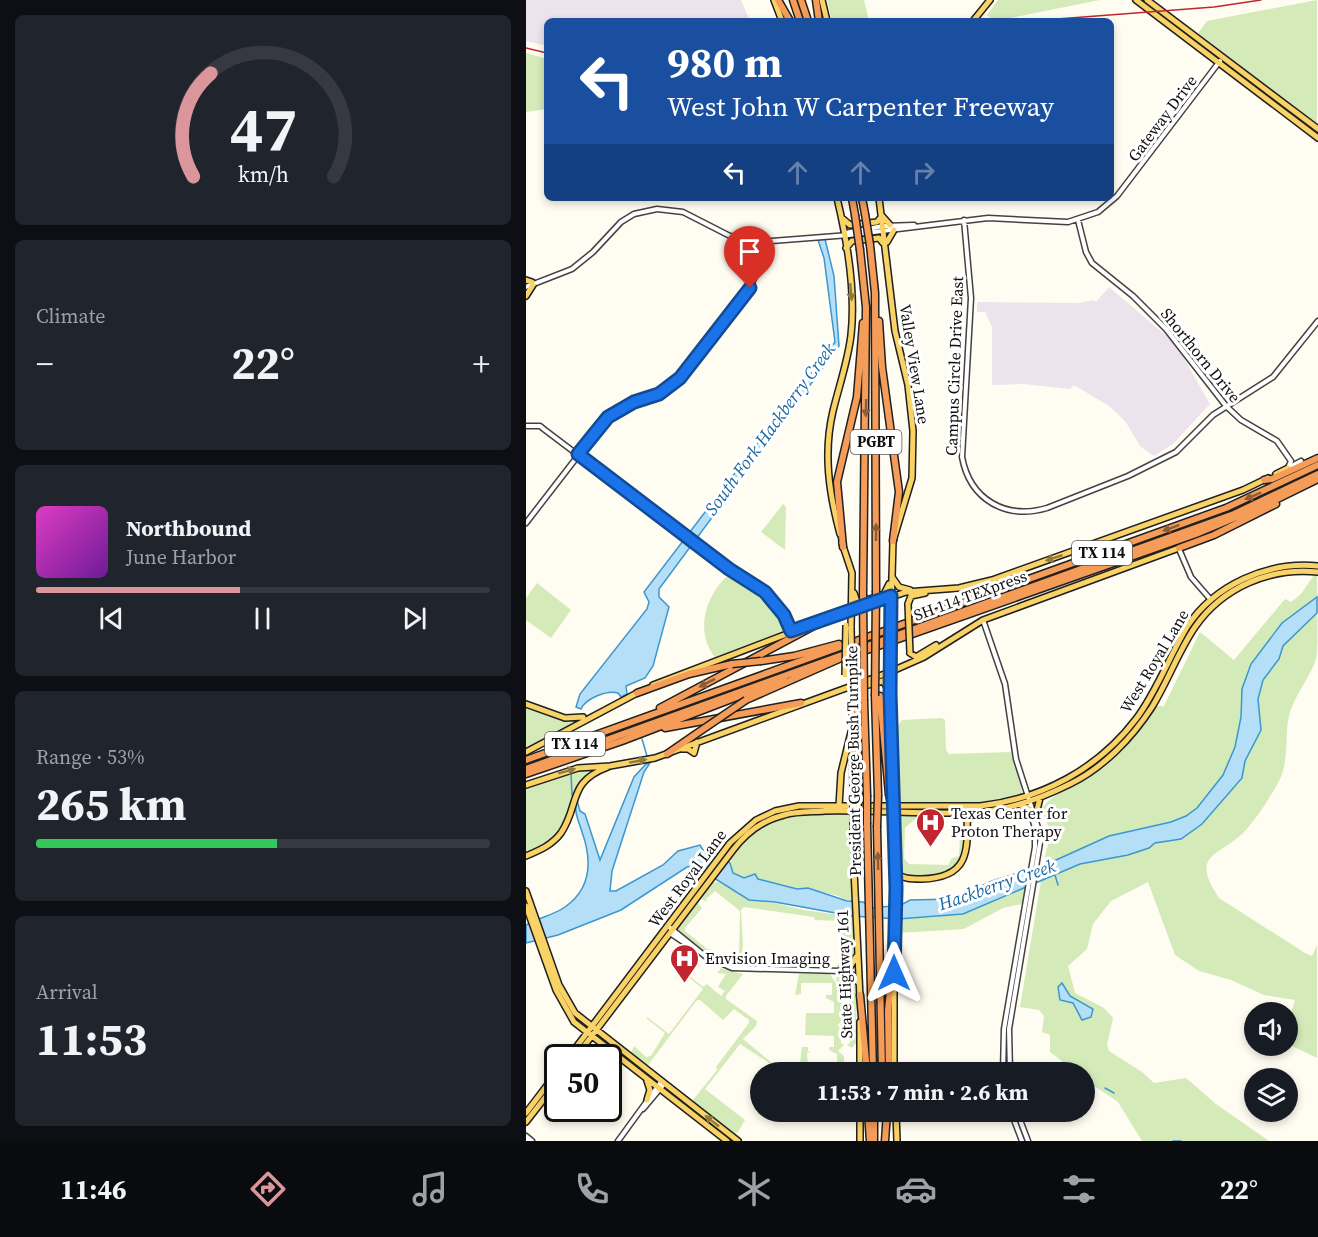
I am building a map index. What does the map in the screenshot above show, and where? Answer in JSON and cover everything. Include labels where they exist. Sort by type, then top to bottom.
[{"type":"highway","points":[[776,0],[788,18]]},
{"type":"highway","points":[[793,0],[799,18]]},
{"type":"highway","points":[[800,0],[807,18]]},
{"type":"highway","points":[[816,0],[819,18]]},
{"type":"highway","name":"President George Bush Turnpike","points":[[853,201],[866,307],[864,650],[858,701],[867,795],[873,1062]]},
{"type":"highway","name":"President George Bush Turnpike","points":[[863,201],[875,293],[877,827],[882,1062]]},
{"type":"highway","points":[[875,293],[882,367],[899,492],[893,541]]},
{"type":"highway","points":[[843,547],[837,495],[838,473],[857,397],[862,326],[866,307]]},
{"type":"highway","points":[[1264,480],[1272,479],[1318,458]]},
{"type":"highway","name":"TX 114","points":[[526,762],[622,725],[1226,508],[1318,465]]},
{"type":"highway","name":"SH 114 TEXpress","points":[[526,772],[744,689],[1234,514],[1318,474]]},
{"type":"highway","name":"TX 114","points":[[526,772],[622,741],[839,659],[1134,556],[1248,513],[1318,479]]},
{"type":"highway","points":[[1178,548],[1262,512],[1303,486]]},
{"type":"highway","points":[[1063,576],[1127,555],[1134,556]]},
{"type":"highway","name":"SH 114 TEXpress","points":[[526,762],[899,630],[977,599]]},
{"type":"highway","points":[[622,725],[627,719],[661,707],[825,620]]},
{"type":"highway","points":[[637,693],[689,674],[871,637]]},
{"type":"highway","points":[[667,754],[695,739],[746,700],[833,664],[839,659]]},
{"type":"highway","points":[[878,696],[894,822]]},
{"type":"highway","points":[[854,872],[858,701]]},
{"type":"highway","points":[[622,741],[630,741],[694,721],[801,703]]},
{"type":"highway","points":[[889,1062],[888,1010],[894,952]]},
{"type":"highway","points":[[860,991],[866,1062]]},
{"type":"highway","points":[[869,1122],[872,1141]]},
{"type":"highway","points":[[872,1141],[873,1122]]},
{"type":"highway","points":[[884,1141],[885,1122]]},
{"type":"main road","points":[[776,0],[781,18]]},
{"type":"main road","points":[[822,0],[826,18]]},
{"type":"main road","points":[[976,18],[990,0]]},
{"type":"main road","points":[[1136,0],[1221,60]]},
{"type":"main road","points":[[1147,0],[1318,138]]},
{"type":"main road","points":[[1258,89],[1318,129]]},
{"type":"main road","points":[[838,201],[845,222],[850,225],[877,222],[882,216],[892,227],[886,250]]},
{"type":"main road","name":"Valley View Lane","points":[[880,201],[895,331],[908,385],[913,431],[912,478],[893,541],[890,575],[892,794]]},
{"type":"main road","points":[[841,212],[852,328],[831,423],[828,463],[829,492],[852,573],[852,611],[848,626],[849,675],[858,701]]},
{"type":"main road","points":[[846,249],[852,241],[879,238],[886,250]]},
{"type":"main road","points":[[526,296],[529,283]]},
{"type":"main road","points":[[1178,548],[983,620],[916,657],[910,653],[908,604],[912,596],[916,594],[975,585],[1000,577],[1264,480],[1288,468]]},
{"type":"main road","name":"West Royal Lane","points":[[967,810],[1041,797],[1074,782],[1146,715],[1191,633],[1213,603],[1244,584],[1266,575],[1317,570]]},
{"type":"main road","points":[[852,586],[856,598],[861,602],[885,592],[890,575]]},
{"type":"main road","points":[[890,575],[898,587],[938,590]]},
{"type":"main road","points":[[526,752],[590,716],[673,675],[791,631],[891,596],[915,590]]},
{"type":"main road","points":[[837,616],[843,618],[848,626]]},
{"type":"main road","points":[[526,784],[578,768],[610,766],[667,754],[695,739],[890,672],[924,657],[945,642]]},
{"type":"main road","points":[[841,689],[849,675]]},
{"type":"main road","points":[[839,808],[839,795],[859,687],[880,681],[887,684],[890,693]]},
{"type":"main road","points":[[526,704],[565,718],[590,716]]},
{"type":"main road","points":[[852,725],[856,795]]},
{"type":"main road","points":[[677,750],[688,749],[694,753],[695,739]]},
{"type":"main road","name":"West Royal Lane","points":[[726,854],[750,832],[776,817],[794,812],[839,808],[967,810],[1015,806],[1074,775],[1115,746]]},
{"type":"main road","points":[[526,856],[556,839],[565,825],[580,787],[593,775],[610,766]]},
{"type":"main road","points":[[825,804],[839,795]]},
{"type":"main road","points":[[1036,814],[1041,797]]},
{"type":"main road","name":"West Royal Lane","points":[[580,1044],[669,930],[726,854],[738,834],[756,820],[775,811],[825,804],[839,808]]},
{"type":"main road","points":[[776,817],[780,813],[799,806]]},
{"type":"main road","points":[[1015,806],[1030,809]]},
{"type":"main road","points":[[896,888],[901,882],[936,878],[958,868],[967,848],[967,810]]},
{"type":"main road","points":[[894,822],[896,872],[894,1062]]},
{"type":"main road","name":"State Highway 161","points":[[854,872],[856,952],[860,991],[860,1062]]},
{"type":"main road","points":[[896,872],[900,876],[912,879]]},
{"type":"main road","points":[[526,891],[527,901],[543,947],[563,996],[574,1013],[591,1032],[646,1080],[723,1139]]},
{"type":"main road","points":[[840,971],[853,965],[856,952]]},
{"type":"main road","points":[[840,971],[855,977],[860,991]]},
{"type":"main road","points":[[591,1032],[737,1141]]},
{"type":"main road","name":"West Royal Lane","points":[[584,1044],[591,1032]]},
{"type":"main road","points":[[646,1080],[650,1090],[647,1100]]},
{"type":"main road","points":[[526,1113],[544,1089]]},
{"type":"main road","points":[[526,1122],[544,1099]]},
{"type":"main road","points":[[860,1122],[860,1141]]},
{"type":"main road","points":[[896,1122],[897,1141]]},
{"type":"street","name":"Gateway Drive","points":[[1114,199],[1221,60]]},
{"type":"street","name":"Gateway Drive","points":[[529,283],[543,281],[577,266],[621,222],[634,214],[657,209],[684,212],[730,236],[760,242],[964,220],[1012,218],[1057,222],[1078,220],[1098,212],[1111,201]]},
{"type":"street","name":"Campus Circle Drive East","points":[[964,220],[971,298],[962,457],[969,480],[987,501],[1000,508],[1018,513],[1031,513],[1167,458],[1201,425],[1226,406],[1265,385],[1318,321]]},
{"type":"street","name":"Shorthorn Drive","points":[[1078,220],[1086,252],[1092,263],[1133,296],[1166,329],[1226,406],[1241,420],[1277,441],[1289,455],[1300,461],[1288,468]]},
{"type":"street","points":[[526,523],[608,417],[626,406],[659,394],[680,378],[747,294],[756,274],[760,242]]},
{"type":"street","points":[[526,426],[540,426],[696,544],[765,592],[784,615],[791,631]]},
{"type":"street","points":[[1288,468],[1291,463],[1289,455]]},
{"type":"street","points":[[1178,548],[1191,577],[1213,603]]},
{"type":"street","points":[[983,620],[1005,684],[1012,740],[1029,799],[1041,830],[1039,854],[1009,1029],[1010,1062]]},
{"type":"street","points":[[1003,1062],[1003,1034],[1033,856],[1035,828],[1029,799]]},
{"type":"street","points":[[669,930],[713,961],[732,968],[840,971]]},
{"type":"street","points":[[618,1141],[662,1083]]},
{"type":"street","points":[[638,1114],[658,1088]]},
{"type":"street","points":[[1015,1122],[1022,1141]]},
{"type":"street","points":[[1021,1122],[1028,1141]]},
{"type":"street","points":[[526,1139],[532,1141]]},
{"type":"shaded area","points":[[526,0],[741,0],[749,18],[544,18],[544,45],[526,41]]},
{"type":"shaded area","points":[[1109,287],[1176,344],[1210,404],[1173,444],[1154,456],[1140,446],[1125,421],[1109,406],[1074,385],[1070,389],[1023,384],[992,385],[992,327],[985,312],[977,312],[977,302],[1079,303],[1094,300],[1096,302]]},
{"type":"green space","points":[[827,0],[864,0],[868,18],[831,18]]},
{"type":"green space","points":[[998,0],[1100,0],[1010,18],[991,18],[987,15]]},
{"type":"green space","points":[[1317,0],[1317,123],[1198,33],[1207,21]]},
{"type":"green space","points":[[526,53],[544,58],[544,109],[526,112]]},
{"type":"green space","points":[[783,504],[786,507],[785,550],[761,532]]},
{"type":"green space","points":[[731,573],[766,596],[780,611],[789,630],[715,657],[705,636],[706,613],[715,591]]},
{"type":"green space","points":[[1314,575],[1317,576],[1317,654],[1290,712],[1285,760],[1281,775],[1267,802],[1249,827],[1211,858],[1207,864],[1207,872],[1210,883],[1219,898],[1305,953],[1312,956],[1317,945],[1317,1058],[1298,1049],[1298,1002],[1264,995],[1231,980],[1199,971],[1175,955],[1148,882],[1111,901],[1093,924],[1087,949],[1068,966],[1075,993],[1104,1008],[1113,1018],[1107,1045],[1109,1051],[1142,1072],[1154,1083],[1186,1078],[1216,1104],[1269,1141],[1142,1141],[1118,1102],[1095,1086],[1095,1062],[1063,1062],[1050,1052],[1050,1035],[1042,1032],[1044,1016],[1039,1010],[1020,1007],[1046,851],[1052,834],[1041,810],[1045,804],[1068,788],[1102,769],[1132,739],[1157,706],[1164,706],[1200,632],[1234,660],[1285,599],[1291,602],[1301,594]]},
{"type":"green space","points":[[537,583],[571,610],[551,638],[526,620],[526,598]]},
{"type":"green space","points":[[526,705],[578,720],[526,750]]},
{"type":"green space","points":[[942,718],[945,720],[946,750],[949,754],[1011,752],[1022,795],[967,804],[898,803],[897,727],[902,720]]},
{"type":"green space","points":[[604,766],[575,792],[565,823],[551,842],[526,854],[526,786],[567,772]]},
{"type":"green space","points":[[806,813],[850,813],[853,901],[835,895],[770,883],[751,874],[745,878],[733,873],[730,857],[747,839],[772,822]]},
{"type":"green space","points":[[901,815],[930,817],[927,821],[915,819],[905,828],[904,858],[909,864],[948,865],[952,858],[959,856],[960,834],[963,834],[966,848],[964,858],[948,870],[925,875],[903,875],[899,871]]},
{"type":"green space","points":[[718,882],[751,901],[854,917],[854,958],[851,965],[844,968],[836,967],[842,959],[841,921],[815,920],[814,917],[744,907],[741,910],[743,946],[740,961],[757,964],[739,966],[719,961],[718,955],[735,961],[739,958],[740,911],[715,891],[706,899],[707,902],[700,898],[711,883]]},
{"type":"green space","points":[[1026,887],[1022,904],[1003,908],[964,929],[898,933],[898,919],[936,917]]},
{"type":"green space","points":[[698,903],[702,908],[685,931],[707,949],[713,950],[713,956],[705,953],[677,930],[679,924]]},
{"type":"green space","points":[[721,968],[743,974],[726,999],[757,1021],[756,1026],[743,1039],[771,1062],[740,1044],[705,1089],[745,1120],[738,1132],[734,1134],[695,1104],[693,1100],[717,1070],[716,1067],[749,1020],[734,1009],[723,1020],[700,1000],[697,1000],[648,1065],[631,1053],[634,1046],[646,1057],[651,1056],[665,1033],[647,1017],[669,1034],[703,989],[681,971],[674,982],[681,969],[703,987],[707,984],[721,996],[725,991],[718,987],[726,974],[717,973]]},
{"type":"green space","points":[[829,973],[845,996],[842,997],[841,1022],[837,1025],[841,1027],[841,1043],[844,1045],[838,1051],[844,1056],[844,1062],[837,1062],[837,1054],[829,1050],[829,1047],[834,1047],[834,1036],[805,1035],[806,1013],[834,1013],[834,1002],[826,998],[826,995],[832,995],[832,983],[801,983],[801,994],[795,995],[799,974]]},
{"type":"green space","points":[[838,974],[849,974],[857,983],[856,1043],[852,1048],[847,1045],[850,1043],[848,996],[836,980]]},
{"type":"green space","points":[[802,1047],[808,1047],[808,1051],[811,1051],[807,1053],[808,1062],[800,1062]]},
{"type":"water","points":[[825,239],[834,276],[839,346],[659,589],[659,597],[669,607],[653,666],[645,678],[626,686],[627,694],[621,697],[618,693],[613,692],[603,694],[587,701],[581,709],[576,707],[580,694],[647,609],[649,602],[644,592],[835,342],[824,258],[818,240]]},
{"type":"water","name":"Hackberry Creek","points":[[1317,597],[1317,613],[1283,646],[1279,659],[1263,680],[1258,699],[1261,730],[1245,761],[1242,778],[1202,824],[1181,839],[1155,843],[1149,848],[1128,855],[1080,864],[963,914],[898,919],[852,916],[775,902],[749,900],[695,866],[687,867],[621,910],[558,935],[526,943],[526,925],[565,907],[574,899],[585,882],[588,863],[585,842],[576,812],[577,800],[580,811],[585,814],[600,860],[634,777],[646,764],[650,763],[644,772],[612,871],[610,891],[616,891],[663,865],[678,851],[700,845],[703,850],[713,850],[730,863],[733,873],[744,878],[755,874],[758,879],[797,889],[808,888],[847,901],[863,902],[873,908],[901,905],[910,900],[953,899],[992,881],[1045,865],[1109,836],[1171,822],[1186,816],[1197,808],[1223,775],[1235,747],[1241,717],[1242,689],[1251,664],[1282,623]]},
{"type":"water","points":[[1062,983],[1070,996],[1093,1009],[1091,1017],[1082,1020],[1073,1003],[1060,1000],[1058,987]]},
{"type":"waterway","name":"South Fork Hackberry Creek","points":[[642,739],[647,756]]},
{"type":"waterway","name":"South Fork Hackberry Creek","points":[[571,773],[572,795]]},
{"type":"waterway","name":"Hackberry Creek","points":[[1055,875],[1058,885]]},
{"type":"waterway","points":[[1105,1088],[1114,1093]]},
{"type":"waterway","points":[[1173,1141],[1181,1141]]},
{"type":"tram line","points":[[1070,18],[1214,7],[1261,0]]},
{"type":"tram line","points":[[526,48],[544,52]]},
{"type":"place","name":"Texas Center for Proton Therapy","points":[[930,848]]},
{"type":"place","name":"Envision Imaging","points":[[684,984]]},
{"type":"route","points":[[750,288],[737,308],[680,378],[659,394],[634,402],[608,417],[578,454],[729,569],[765,592],[784,615],[791,631],[891,596],[890,693],[894,754],[896,888],[894,973]]}]
